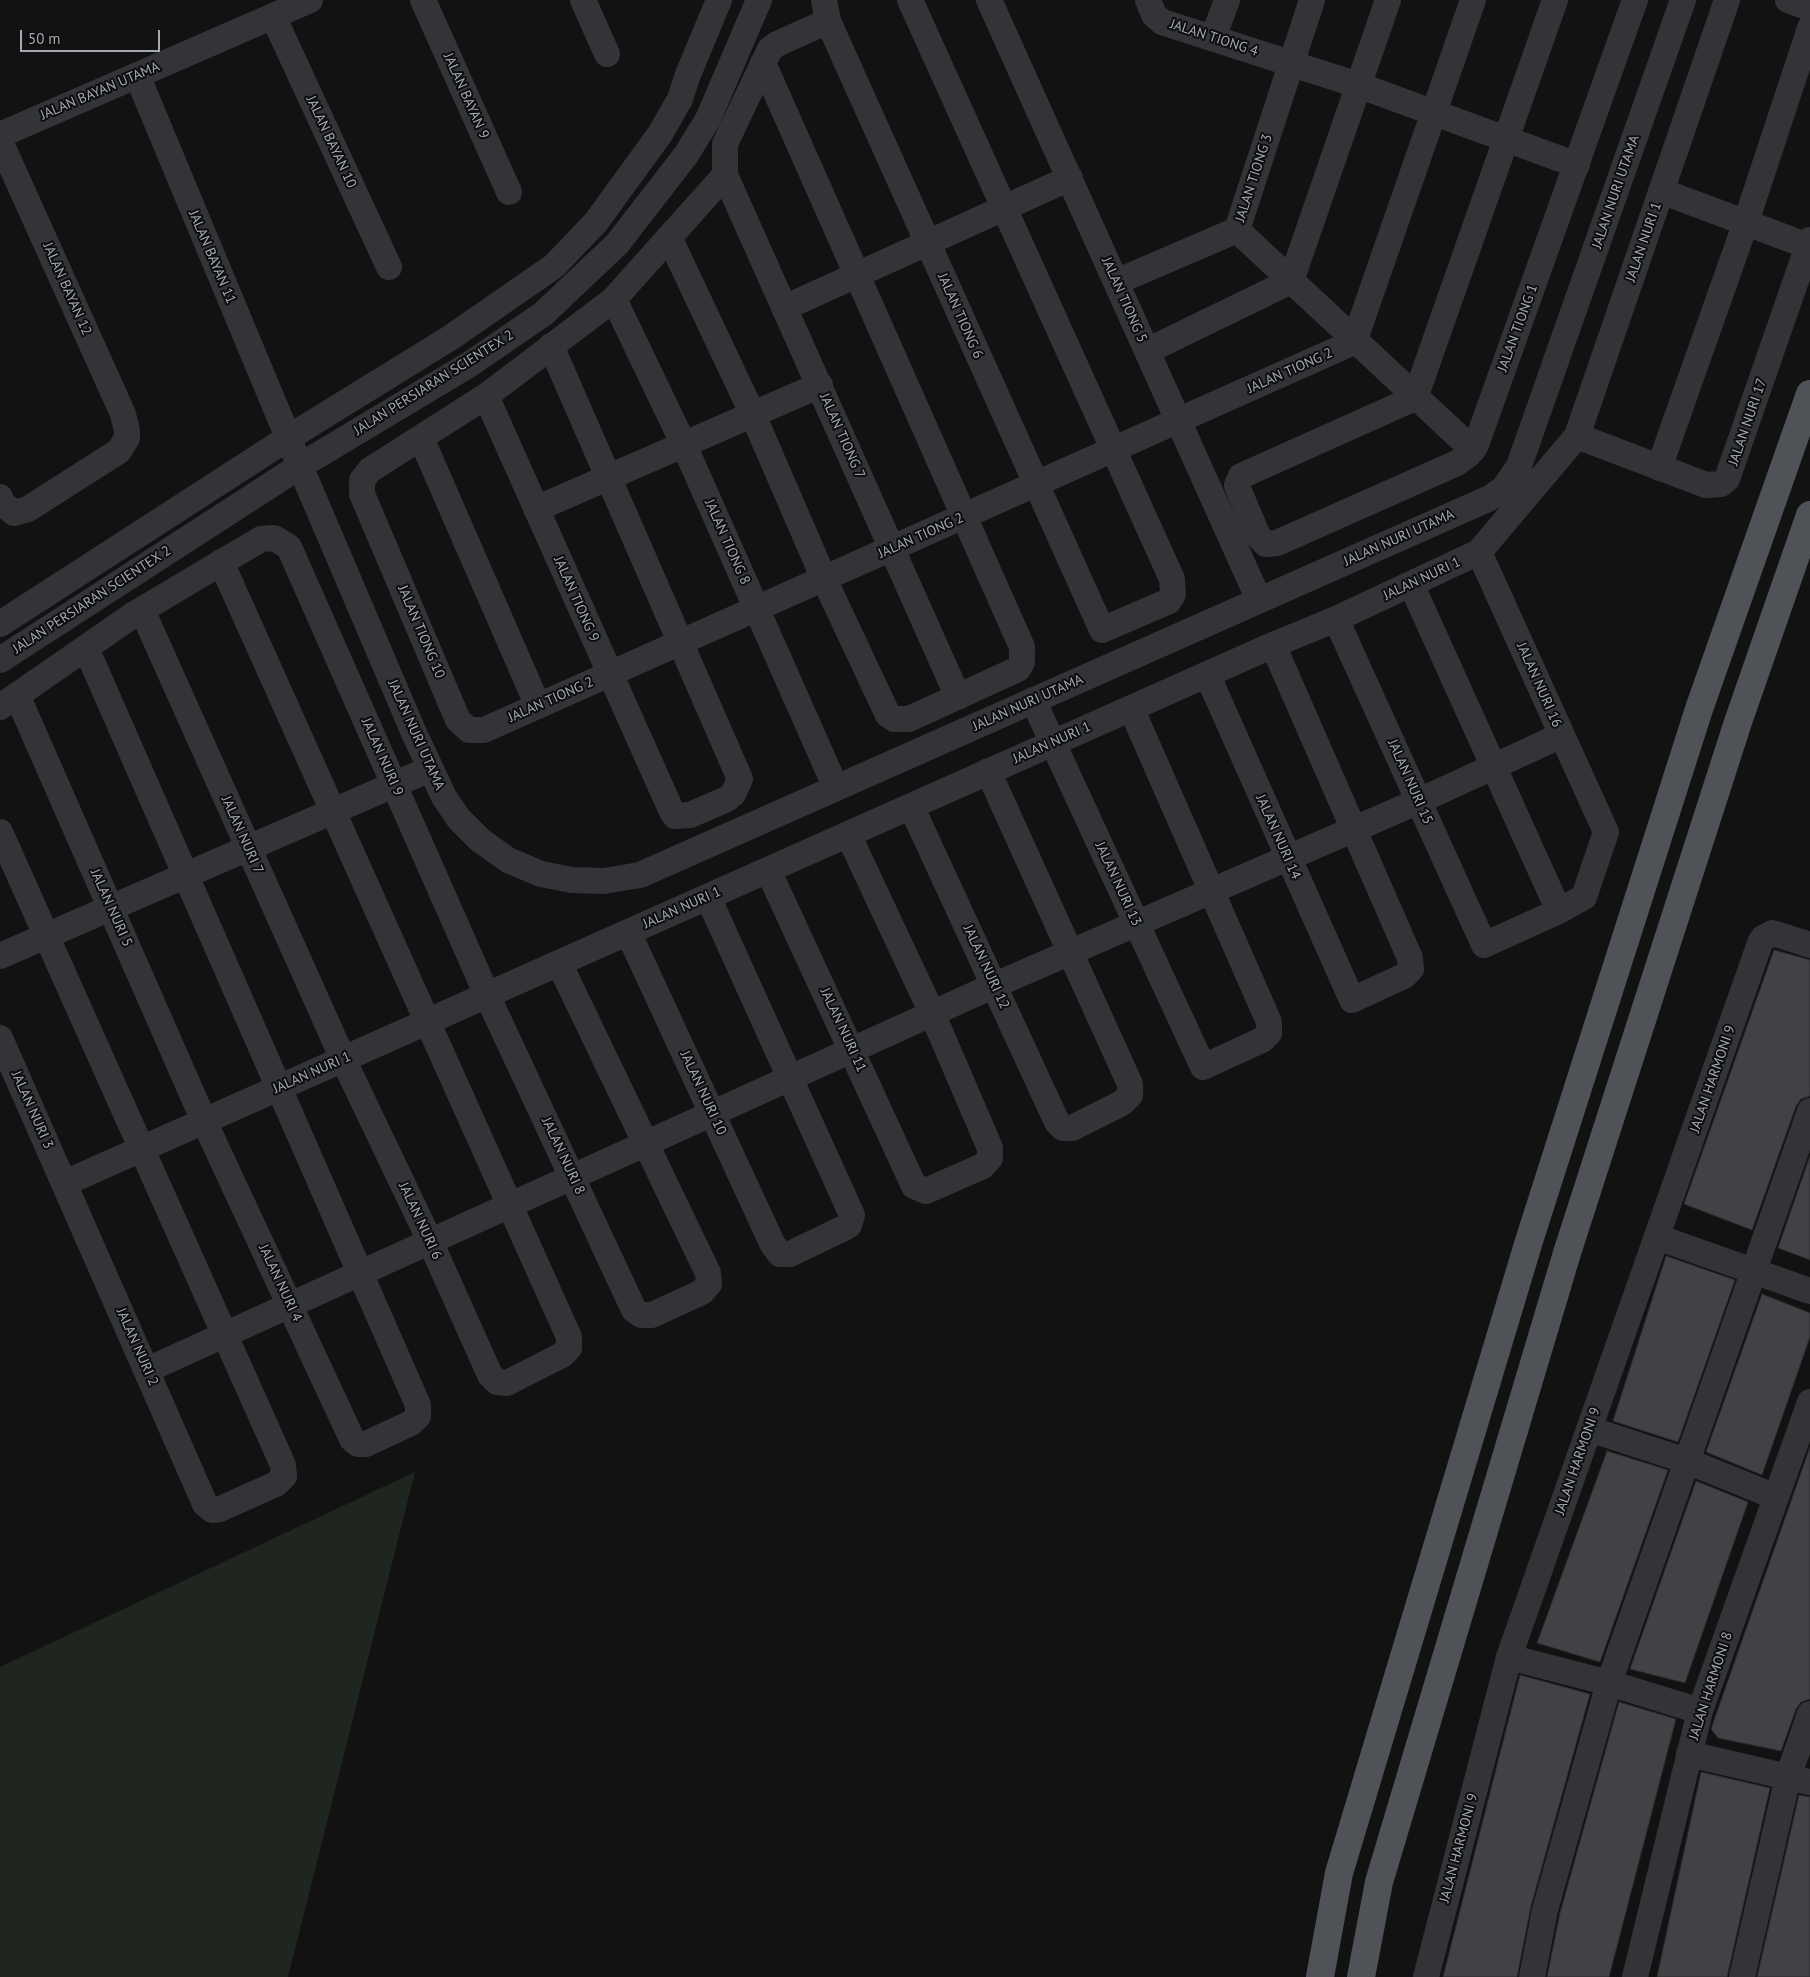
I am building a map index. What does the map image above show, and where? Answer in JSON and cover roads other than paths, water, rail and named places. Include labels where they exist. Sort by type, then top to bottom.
[{"type":"main road","points":[[1320,1977],[1339,1872],[1529,1241],[1700,709],[1810,394]]},
{"type":"main road","points":[[1361,1977],[1379,1882],[1567,1253],[1738,722],[1810,516]]},
{"type":"street","name":"JALAN BAYAN UTAMA","points":[[0,135],[310,0]]},
{"type":"street","name":"JALAN BAYAN 9","points":[[423,0],[508,192]]},
{"type":"street","points":[[583,0],[607,54]]},
{"type":"street","points":[[0,624],[288,438],[450,338],[554,266],[596,222],[660,134],[676,106],[719,0]]},
{"type":"street","name":"JALAN PERSIARAN SCIENTEX 2","points":[[0,660],[300,466],[470,364],[543,314],[617,244],[686,155],[708,119],[758,0]]},
{"type":"street","points":[[910,0],[1114,449]]},
{"type":"street","name":"JALAN TIONG 5","points":[[989,0],[1259,600]]},
{"type":"street","name":"JALAN TIONG 4","points":[[1148,0],[1154,15],[1162,22],[1358,85],[1576,165]]},
{"type":"street","points":[[1213,38],[1227,0]]},
{"type":"street","name":"JALAN TIONG 3","points":[[1116,282],[1237,230],[1312,0]]},
{"type":"street","points":[[1147,351],[1290,281],[1388,0]]},
{"type":"street","points":[[1354,342],[1473,0]]},
{"type":"street","points":[[1237,230],[1354,342],[1415,398],[1473,450],[1457,463],[1277,543],[1266,544],[1258,536],[1238,491],[1238,480],[1241,476],[1415,398],[1555,0]]},
{"type":"street","name":"JALAN TIONG 1","points":[[1473,450],[1479,438],[1635,0]]},
{"type":"street","name":"JALAN NURI UTAMA","points":[[288,438],[430,769],[459,819],[480,840],[517,863],[542,874],[572,880],[604,881],[640,875],[1490,498],[1510,481],[1519,466],[1683,0]]},
{"type":"street","name":"JALAN NURI 1","points":[[64,1182],[142,1149],[1207,674],[1336,619],[1479,552],[1577,436],[1727,0]]},
{"type":"street","points":[[1788,0],[1810,8]]},
{"type":"street","points":[[725,175],[725,144],[763,63],[773,46],[826,11]]},
{"type":"street","name":"JALAN TIONG 6","points":[[826,11],[927,243],[1102,630],[1162,605],[1173,594],[1174,586],[1114,449]]},
{"type":"street","name":"JALAN BAYAN 10","points":[[273,16],[388,267]]},
{"type":"street","points":[[1659,468],[1746,222],[1810,28]]},
{"type":"street","points":[[669,237],[753,415],[824,579],[888,715],[894,719],[909,719],[1012,673],[1022,662],[1023,655],[964,516],[763,63]]},
{"type":"street","name":"JALAN BAYAN 11","points":[[137,75],[288,438]]},
{"type":"street","name":"JALAN BAYAN 12","points":[[0,141],[123,414],[127,438],[119,452],[28,509],[7,505]]},
{"type":"street","name":"JALAN TIONG 10","points":[[487,729],[477,732],[469,730],[458,720],[370,513],[361,487],[365,474],[486,396],[614,299],[725,175]]},
{"type":"street","name":"JALAN TIONG 7","points":[[725,175],[958,697]]},
{"type":"street","points":[[784,308],[1070,178]]},
{"type":"street","points":[[1661,191],[1809,243]]},
{"type":"street","name":"JALAN NURI 17","points":[[1577,436],[1706,485],[1721,484],[1727,479],[1809,243]]},
{"type":"street","name":"JALAN TIONG 8","points":[[614,299],[684,445],[836,788]]},
{"type":"street","name":"JALAN TIONG 2","points":[[487,729],[1354,342]]},
{"type":"street","points":[[551,346],[680,644]]},
{"type":"street","points":[[536,508],[820,385]]},
{"type":"street","name":"JALAN TIONG 9","points":[[486,396],[675,816],[690,815],[733,794],[740,779],[680,644]]},
{"type":"street","points":[[421,438],[538,706]]},
{"type":"street","name":"JALAN NURI 9","points":[[221,562],[261,539],[274,538],[282,541],[291,550],[487,995]]},
{"type":"street","name":"JALAN NURI 16","points":[[1479,552],[1600,818],[1606,836],[1585,894],[1578,901],[1484,945]]},
{"type":"street","points":[[9,701],[142,610],[221,562],[510,1205]]},
{"type":"street","points":[[1411,584],[1559,910]]},
{"type":"street","name":"JALAN NURI 7","points":[[142,610],[343,1059]]},
{"type":"street","name":"JALAN NURI 15","points":[[1336,619],[1484,945]]},
{"type":"street","points":[[1274,645],[1354,827]]},
{"type":"street","points":[[86,648],[360,1273]]},
{"type":"street","name":"JALAN NURI 14","points":[[1207,674],[1286,857],[1352,1000],[1404,976],[1408,973],[1412,963],[1354,827]]},
{"type":"street","name":"JALAN NURI 13","points":[[1033,700],[1202,1067],[1262,1040],[1269,1033],[1270,1027],[1211,890]]},
{"type":"street","name":"JALAN NURI 5","points":[[9,701],[110,908],[204,1121]]},
{"type":"street","points":[[1131,708],[1211,890]]},
{"type":"street","points":[[148,1370],[994,985],[1354,827],[1419,801],[1562,735]]},
{"type":"street","points":[[0,956],[430,769]]},
{"type":"street","points":[[988,772],[1070,952]]},
{"type":"street","name":"JALAN NURI 12","points":[[911,806],[1057,1122],[1063,1128],[1072,1128],[1122,1103],[1130,1095],[1130,1090],[1070,952]]},
{"type":"street","points":[[0,832],[225,1334]]},
{"type":"street","points":[[848,834],[932,1013]]},
{"type":"street","name":"JALAN NURI 11","points":[[768,870],[914,1186],[926,1191],[983,1166],[987,1163],[991,1153],[932,1013]]},
{"type":"street","points":[[708,896],[791,1078]]},
{"type":"street","name":"JALAN NURI 10","points":[[628,932],[773,1245],[780,1254],[790,1254],[844,1228],[849,1225],[852,1215],[791,1078]]},
{"type":"street","name":"JALAN HARMONI 9","points":[[1426,1977],[1509,1657],[1757,953],[1763,938],[1773,934],[1810,945]]},
{"type":"street","points":[[559,963],[646,1144]]},
{"type":"street","name":"JALAN NURI 8","points":[[487,995],[634,1310],[641,1315],[652,1315],[702,1292],[709,1284],[710,1278],[646,1144]]},
{"type":"street","name":"JALAN NURI 3","points":[[0,1038],[64,1182]]},
{"type":"street","name":"JALAN NURI 6","points":[[343,1059],[430,1241],[490,1375],[497,1382],[507,1383],[562,1355],[566,1352],[570,1342],[510,1205]]},
{"type":"street","points":[[1532,1977],[1545,1910],[1610,1683],[1810,1110]]},
{"type":"street","name":"JALAN NURI 4","points":[[204,1121],[291,1304],[352,1439],[358,1444],[366,1444],[411,1423],[415,1420],[419,1410],[360,1273]]},
{"type":"street","name":"JALAN NURI 2","points":[[64,1182],[206,1504],[212,1510],[220,1509],[276,1484],[285,1470],[225,1334]]},
{"type":"street","points":[[1657,1237],[1810,1291]]},
{"type":"street","name":"JALAN HARMONI 8","points":[[1635,1977],[1700,1711],[1810,1402]]},
{"type":"street","points":[[1589,1429],[1686,1461],[1776,1497]]},
{"type":"street","points":[[1509,1657],[1610,1683],[1700,1711]]},
{"type":"street","points":[[1742,1977],[1799,1779],[1810,1714]]},
{"type":"street","points":[[1689,1754],[1799,1779]]}]
